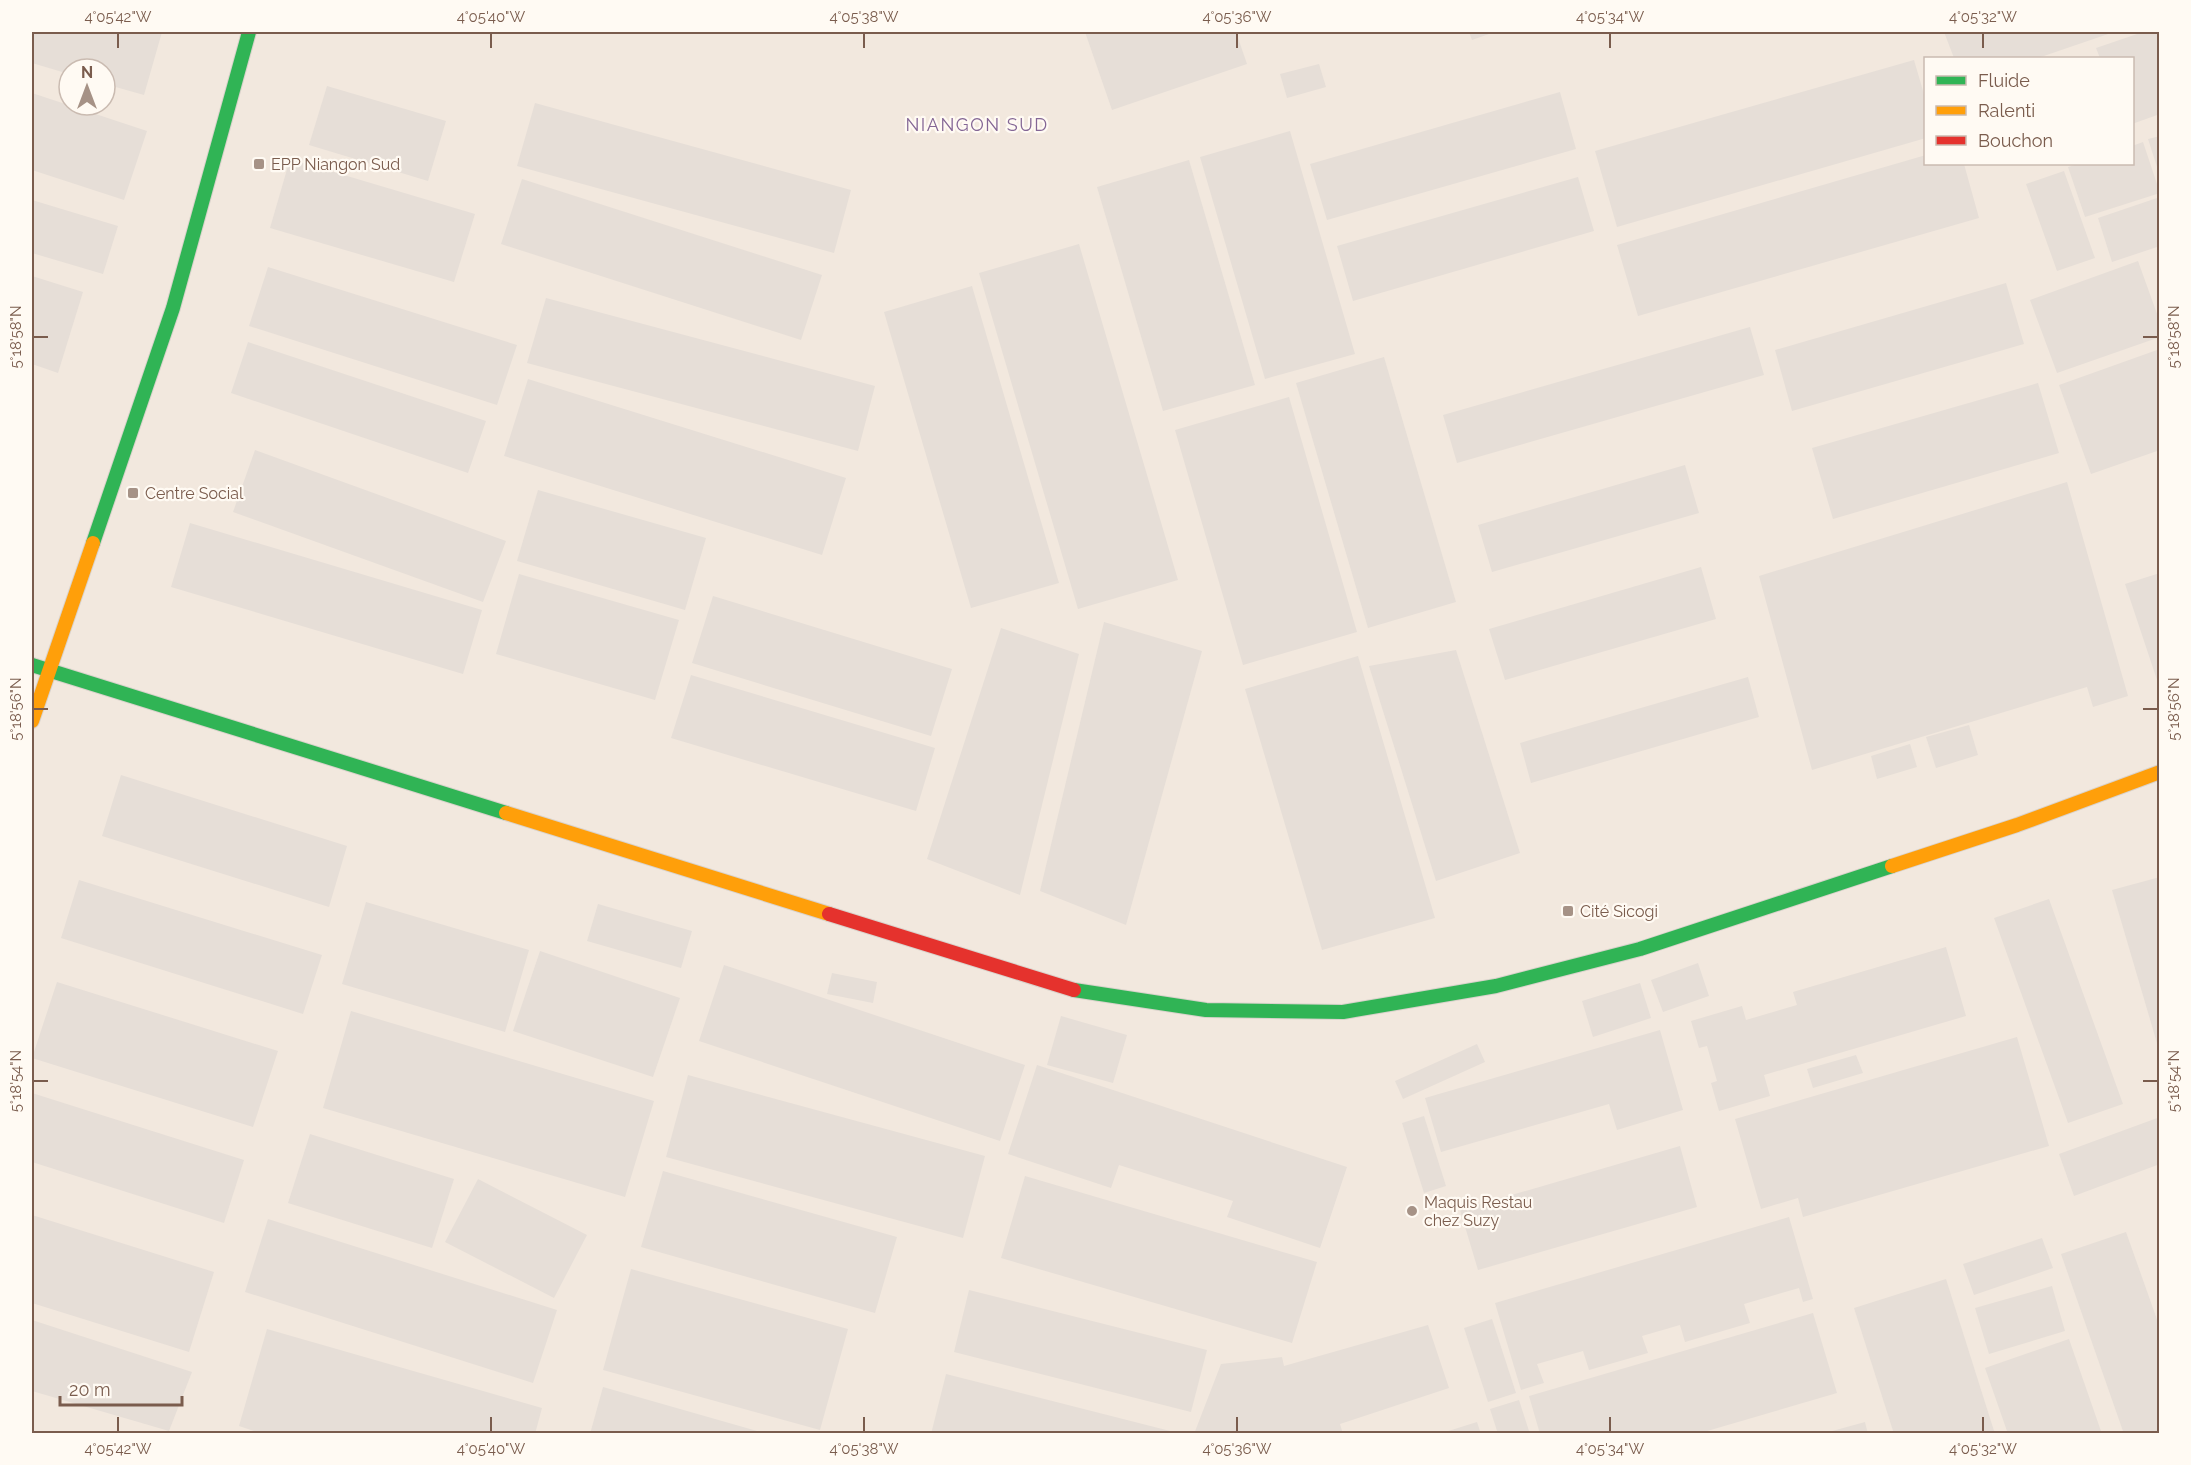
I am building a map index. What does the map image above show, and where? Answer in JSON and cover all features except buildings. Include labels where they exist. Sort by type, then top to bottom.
[{"type":"street","points":[[32,721],[173,308],[249,32]]},
{"type":"street","points":[[32,665],[1064,988],[1206,1010],[1343,1012],[1496,986],[1640,949],[2017,825],[2160,772]]},
{"type":"shaded area","points":[[32,32],[2159,32],[2159,1433],[32,1433]]},
{"type":"traffic: fast","points":[[93,543],[173,308],[249,32]]},
{"type":"traffic: fast","points":[[32,665],[506,813]]},
{"type":"traffic: fast","points":[[1074,990],[1206,1010],[1343,1012],[1496,986],[1640,949],[1892,866]]},
{"type":"traffic: slow","points":[[32,721],[93,543]]},
{"type":"traffic: slow","points":[[1892,866],[2017,825],[2160,772]]},
{"type":"traffic: slow","points":[[506,813],[829,914]]},
{"type":"traffic: jam","points":[[829,914],[1074,990]]},
{"type":"place","name":"EPP Niangon Sud","points":[[259,164]]},
{"type":"place","name":"Centre Social","points":[[133,493]]},
{"type":"place","name":"Cité Sicogi","points":[[1568,911]]},
{"type":"place","name":"Maquis Restau chez Suzy","points":[[1412,1211]]},
{"type":"district","name":"NIANGON SUD","points":[[977,125]]}]
